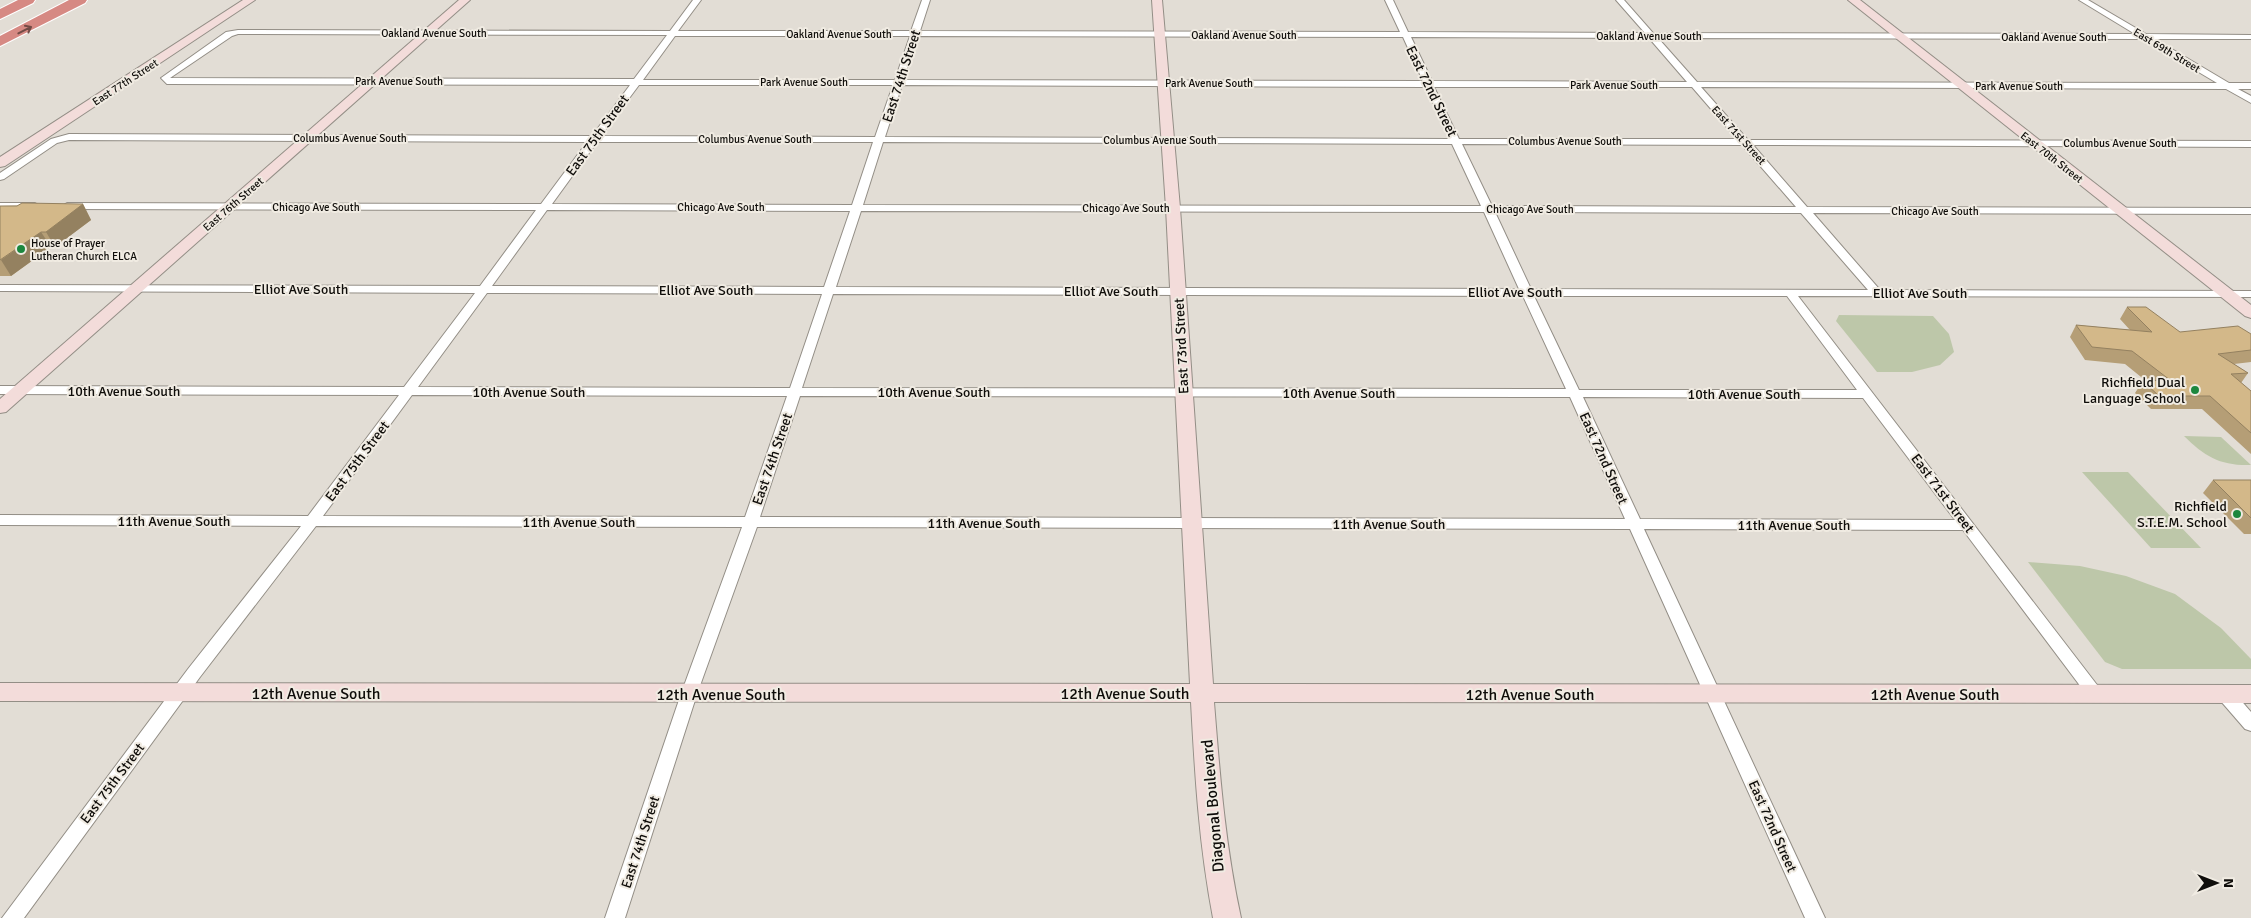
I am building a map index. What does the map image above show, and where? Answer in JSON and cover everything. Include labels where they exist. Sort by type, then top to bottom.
[{"type":"highway","points":[[0,14],[28,0]]},
{"type":"highway","points":[[0,24],[45,0]]},
{"type":"highway","points":[[0,42],[80,0]]},
{"type":"street","name":"East 77th Street","points":[[0,153],[235,0]]},
{"type":"street","name":"East 77th Street","points":[[0,163],[250,0]]},
{"type":"street","name":"East 76th Street","points":[[0,408],[465,0]]},
{"type":"street","name":"East 75th Street","points":[[12,918],[179,693],[312,521],[697,0]]},
{"type":"street","name":"East 74th Street","points":[[616,918],[689,694],[751,522],[881,139],[926,0]]},
{"type":"street","name":"East 73rd Street","points":[[1158,0],[1203,693]]},
{"type":"street","name":"East 72nd Street","points":[[1389,0],[1575,394],[1815,918]]},
{"type":"street","name":"East 71st Street","points":[[1620,0],[1877,293]]},
{"type":"street","name":"East 70th Street","points":[[1853,0],[2251,313]]},
{"type":"street","name":"East 69th Street","points":[[2083,0],[2251,100]]},
{"type":"street","name":"Oakland Avenue South","points":[[168,81],[165,78],[169,75],[230,34],[238,32],[2251,38]]},
{"type":"street","name":"Park Avenue South","points":[[168,81],[2251,86]]},
{"type":"street","name":"Columbus Avenue South","points":[[0,177],[54,140],[69,137],[2251,144]]},
{"type":"street","name":"Chicago Ave South","points":[[0,206],[2251,211]]},
{"type":"street","name":"Elliot Ave South","points":[[0,288],[2251,294]]},
{"type":"street","name":"East 71st Street","points":[[1790,293],[2096,694]]},
{"type":"street","name":"10th Avenue South","points":[[0,390],[1868,394]]},
{"type":"street","name":"11th Avenue South","points":[[0,520],[1968,525]]},
{"type":"street","name":"12th Avenue South","points":[[0,692],[2251,694]]},
{"type":"street","name":"Diagonal Boulevard","points":[[1203,693],[1209,804],[1216,865],[1227,918]]},
{"type":"street","points":[[2225,694],[2251,724]]},
{"type":"green space","points":[[1839,315],[1933,316],[1949,334],[1954,352],[1940,365],[1912,372],[1877,372],[1836,321]]},
{"type":"green space","points":[[2184,436],[2221,437],[2251,465],[2231,464],[2214,459],[2199,450]]},
{"type":"green space","points":[[2082,472],[2128,472],[2201,548],[2151,548]]},
{"type":"green space","points":[[2028,562],[2080,566],[2126,576],[2175,594],[2221,628],[2251,659],[2251,669],[2122,669],[2105,662]]},
{"type":"building","points":[[22,203],[83,204],[46,232],[41,232],[0,260],[0,206],[17,206]]},
{"type":"building","name":"Richfield Dual Language School","points":[[2127,307],[2146,307],[2180,332],[2238,326],[2251,334],[2251,350],[2218,354],[2248,373],[2231,374],[2251,391],[2251,433],[2210,396],[2159,396],[2143,381],[2170,380],[2132,351],[2092,347],[2076,325],[2152,332]]},
{"type":"building","points":[[2213,480],[2251,480],[2251,518]]},
{"type":"place","name":"House of Prayer Lutheran Church ELCA","points":[[21,249]]},
{"type":"place","name":"Richfield Dual Language School","points":[[2195,390]]},
{"type":"place","name":"Richfield S.T.E.M. School","points":[[2237,514]]}]
